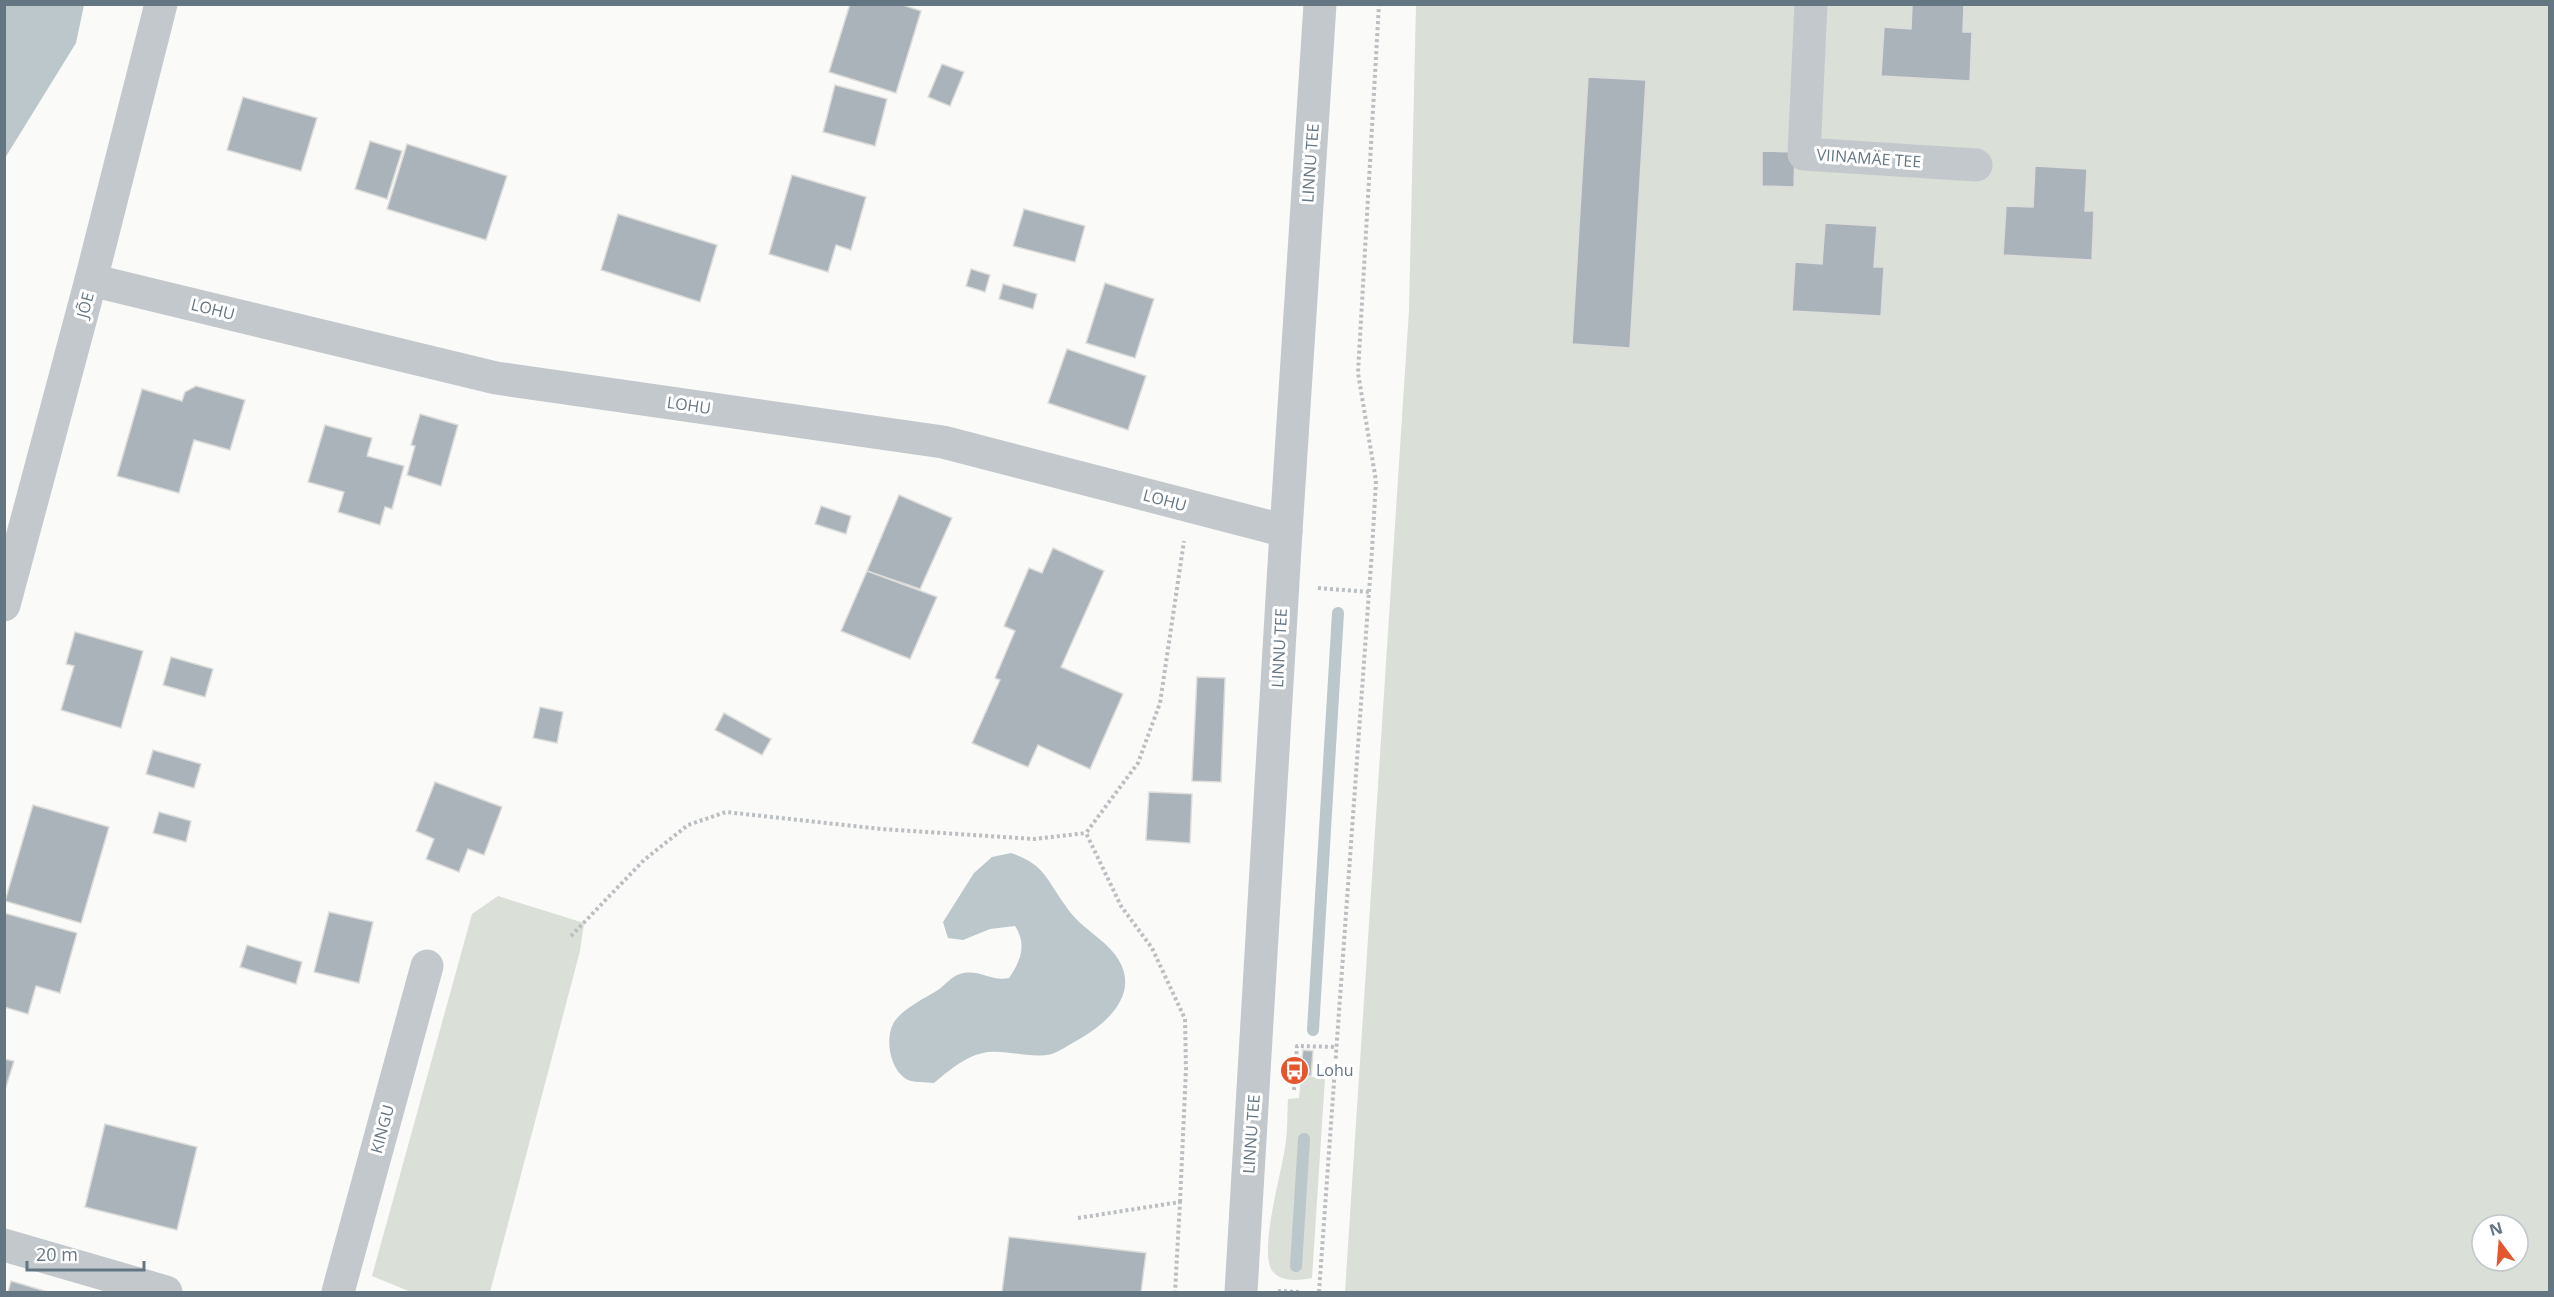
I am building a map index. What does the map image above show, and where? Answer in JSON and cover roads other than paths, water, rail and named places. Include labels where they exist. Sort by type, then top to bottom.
[{"type":"street","name":"JÕE","points":[[4,604],[91,280],[161,4]]},
{"type":"street","name":"LINNU TEE","points":[[1241,1293],[1320,4]]},
{"type":"street","name":"VIINAMÄE TEE","points":[[1811,4],[1804,154],[1976,165]]},
{"type":"street","name":"LOHU","points":[[91,280],[496,378],[943,442],[1286,531]]},
{"type":"street","name":"KINGU","points":[[338,1293],[427,966]]},
{"type":"street","points":[[4,1245],[166,1293]]},
{"type":"waterway","points":[[1313,1030],[1338,613]]},
{"type":"waterway","points":[[1296,1266],[1304,1139]]},
{"type":"place","name":"Lohu","points":[[1295,1070]]}]
